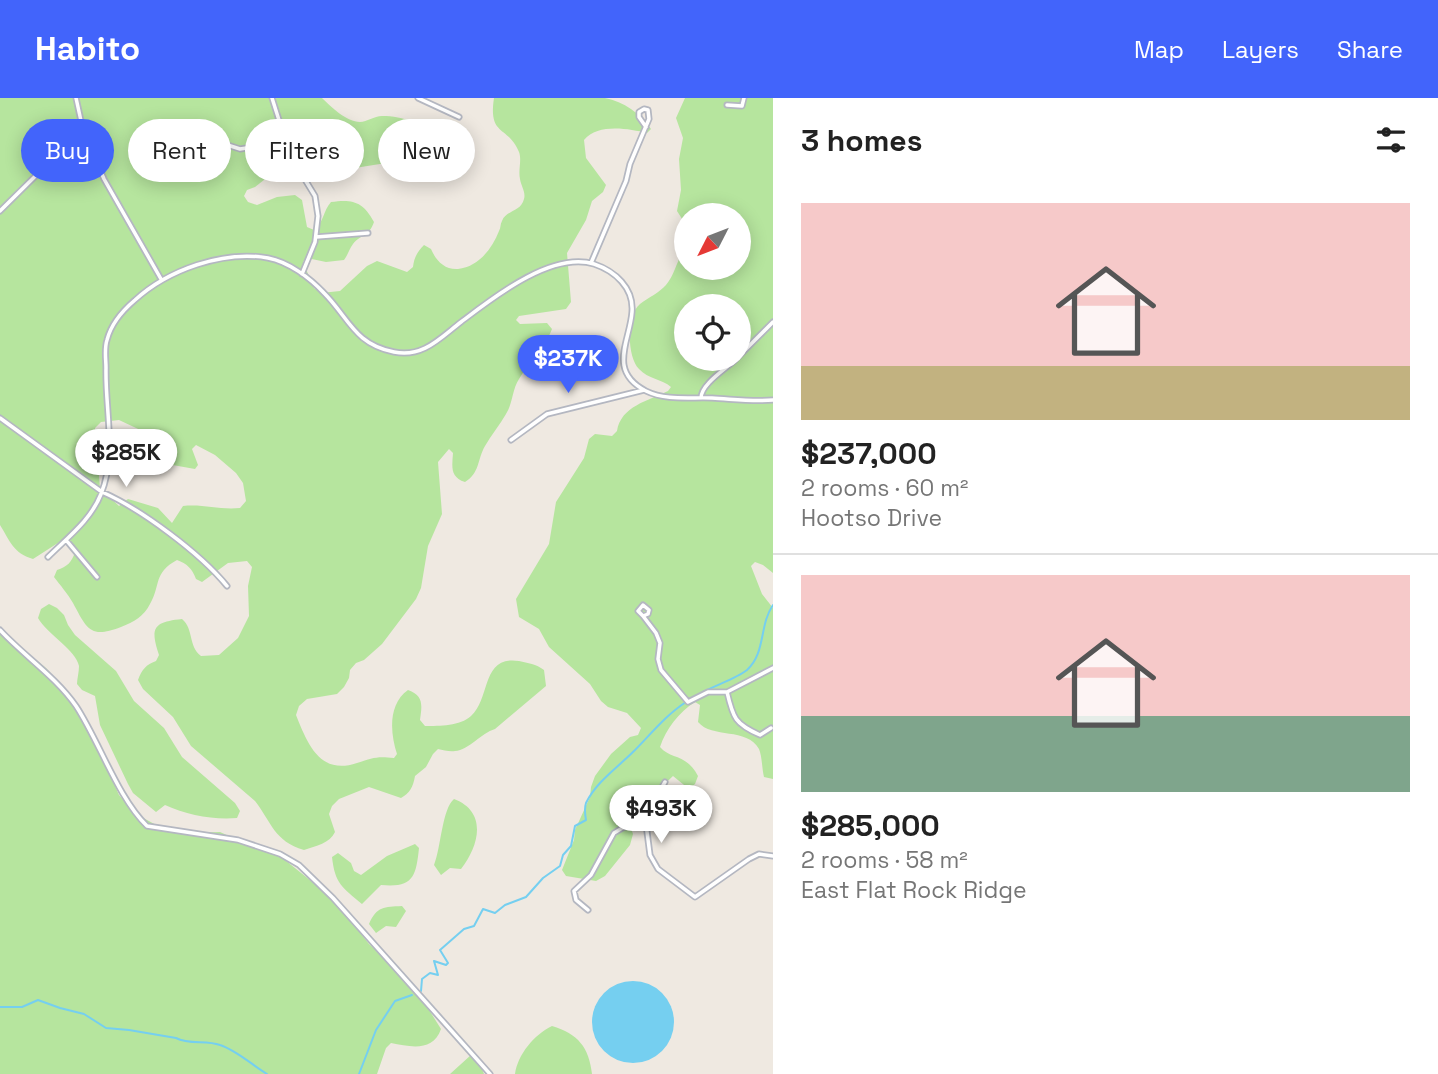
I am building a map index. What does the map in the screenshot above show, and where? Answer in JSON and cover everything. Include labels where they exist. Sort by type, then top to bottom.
[{"type":"street","points":[[76,98],[81,119]]},
{"type":"street","points":[[272,98],[278,119]]},
{"type":"street","points":[[418,98],[459,117]]},
{"type":"street","points":[[727,105],[742,106],[744,98]]},
{"type":"street","points":[[591,263],[646,127],[650,114],[649,110],[644,109],[639,112],[639,117],[646,127]]},
{"type":"street","points":[[0,211],[29,182]]},
{"type":"street","points":[[106,182],[161,279]]},
{"type":"street","points":[[302,274],[316,237],[318,216],[315,196],[306,182]]},
{"type":"street","points":[[316,237],[368,233]]},
{"type":"street","points":[[48,557],[95,508],[102,492],[111,451],[105,388],[106,343],[111,328],[121,313],[161,279],[208,261],[269,258],[302,274],[324,293],[354,332],[365,341],[395,353],[423,350],[469,316],[537,273],[562,262],[591,263],[615,274],[627,290],[632,312],[623,358],[631,378],[644,390],[668,397],[773,400]]},
{"type":"street","points":[[751,344],[773,322]]},
{"type":"street","points":[[701,398],[705,385],[722,371]]},
{"type":"street","points":[[511,440],[547,414],[644,390]]},
{"type":"street","points":[[0,418],[102,492],[119,499],[195,553],[227,586]]},
{"type":"street","points":[[66,540],[97,577]]},
{"type":"street","points":[[643,616],[660,643],[658,659],[661,670],[688,702],[708,692],[727,692],[773,668]]},
{"type":"street","points":[[0,629],[70,697],[133,809],[147,826],[238,840],[280,853],[299,865],[333,898],[490,1074]]},
{"type":"street","points":[[727,692],[732,715],[747,729],[760,735],[771,728]]},
{"type":"street","points":[[665,782],[647,813],[650,855],[655,865],[695,897],[749,859],[759,854],[773,856]]},
{"type":"street","points":[[588,909],[576,900],[574,891],[590,875],[614,833],[624,827],[646,824]]},
{"type":"green space","points":[[0,98],[322,98],[349,119],[245,119],[245,182],[261,182],[247,190],[244,196],[248,202],[257,205],[277,197],[295,195],[302,200],[307,227],[314,230],[331,202],[351,201],[366,210],[374,222],[370,230],[353,244],[344,260],[326,262],[307,258],[303,262],[314,288],[321,293],[340,291],[367,266],[377,261],[407,272],[413,267],[416,255],[424,245],[431,249],[442,264],[453,269],[472,265],[483,256],[496,238],[504,217],[520,206],[524,196],[519,152],[510,138],[496,125],[494,98],[605,98],[631,109],[651,129],[647,133],[605,129],[584,140],[586,158],[606,185],[603,192],[592,201],[586,220],[567,253],[571,302],[566,309],[519,316],[516,320],[520,324],[547,323],[552,329],[517,383],[508,410],[482,451],[473,475],[465,482],[454,474],[453,453],[449,449],[438,462],[442,514],[428,546],[421,588],[416,599],[382,644],[350,670],[349,678],[337,694],[307,699],[299,706],[296,715],[316,754],[333,765],[344,766],[375,758],[394,758],[397,754],[392,719],[397,703],[408,690],[419,698],[420,720],[425,726],[449,725],[471,716],[482,699],[492,671],[498,665],[507,661],[519,661],[544,670],[546,686],[495,729],[465,748],[453,751],[438,749],[426,767],[415,776],[409,792],[401,798],[369,787],[339,799],[329,814],[335,832],[333,836],[322,844],[304,850],[294,846],[280,836],[255,801],[191,746],[173,717],[143,689],[138,680],[145,668],[156,661],[159,655],[155,633],[156,628],[165,622],[182,619],[186,623],[194,647],[201,656],[219,655],[238,638],[249,616],[248,586],[252,567],[247,561],[228,563],[202,582],[196,579],[189,567],[177,560],[164,570],[148,608],[142,615],[121,627],[96,632],[86,625],[54,577],[57,570],[72,559],[75,552],[70,544],[61,541],[33,559],[16,550],[0,525]],"holes":[[[119,420],[151,435],[160,436],[165,442],[163,458],[167,464],[195,469],[198,465],[192,449],[196,445],[215,455],[236,473],[243,483],[246,501],[240,508],[183,506],[172,523],[158,508],[128,499],[119,506],[100,488],[95,428],[101,422]]]},
{"type":"green space","points":[[685,98],[773,98],[773,573],[755,562],[751,566],[762,594],[773,608],[773,779],[764,777],[760,752],[754,742],[738,735],[704,727],[698,722],[700,705],[695,702],[674,722],[660,747],[689,764],[698,776],[695,784],[689,789],[673,776],[648,800],[630,810],[627,816],[633,834],[630,845],[605,876],[596,881],[566,876],[562,870],[574,840],[575,830],[590,797],[595,776],[611,754],[630,737],[638,735],[641,728],[627,713],[608,707],[601,701],[590,684],[549,647],[539,629],[519,617],[516,599],[549,544],[556,502],[584,458],[589,439],[595,434],[612,436],[630,410],[671,387],[643,372],[635,363],[630,346],[630,326],[635,309],[666,285],[674,271],[674,280],[751,280],[751,203],[679,203],[681,190],[679,159],[683,138],[676,118]]},
{"type":"green space","points":[[379,116],[405,119],[378,119],[378,164],[364,167],[364,122]]},
{"type":"green space","points":[[49,604],[64,615],[75,635],[116,671],[134,701],[164,728],[182,757],[235,803],[240,811],[237,818],[200,816],[165,805],[156,812],[133,793],[100,725],[95,696],[82,690],[77,684],[77,660],[38,618],[41,609]]},
{"type":"green space","points":[[0,631],[46,668],[63,687],[66,697],[88,726],[119,795],[136,814],[158,826],[189,833],[220,832],[253,847],[263,848],[285,860],[342,906],[359,925],[369,944],[411,981],[441,1029],[433,1041],[420,1046],[391,1043],[386,1048],[377,1074],[0,1074]]},
{"type":"green space","points":[[454,799],[472,812],[476,821],[476,840],[461,869],[450,868],[441,875],[434,865],[444,820]]},
{"type":"green space","points":[[415,844],[419,848],[418,858],[411,878],[400,885],[381,885],[362,904],[345,889],[333,866],[332,857],[338,853],[361,875],[387,856]]},
{"type":"green space","points":[[402,906],[406,911],[396,927],[386,926],[376,933],[369,924],[382,909]]},
{"type":"green space","points":[[552,1026],[569,1033],[581,1043],[588,1056],[592,1074],[515,1074],[528,1046],[539,1034]]},
{"type":"green space","points":[[471,1055],[478,1059],[484,1074],[450,1074]]},
{"type":"water","points":[[633,981],[649,984],[662,993],[671,1006],[674,1022],[671,1038],[662,1051],[649,1060],[633,1063],[617,1060],[604,1051],[595,1038],[592,1022],[595,1006],[604,993],[617,984]]},
{"type":"waterway","points":[[703,692],[743,673],[753,663],[773,605]]},
{"type":"waterway","points":[[421,991],[422,979],[430,973],[438,975],[434,961],[446,965],[448,963],[440,950],[464,929],[474,926],[483,909],[495,913],[505,905],[526,897],[543,878],[560,866],[563,855],[571,846],[575,826],[586,820],[586,803],[595,788],[686,702]]},
{"type":"waterway","points":[[359,1074],[376,1030],[395,1001],[412,995]]},
{"type":"waterway","points":[[0,1007],[22,1007],[38,1000],[84,1014],[106,1028],[215,1044],[232,1050],[267,1074]]}]
